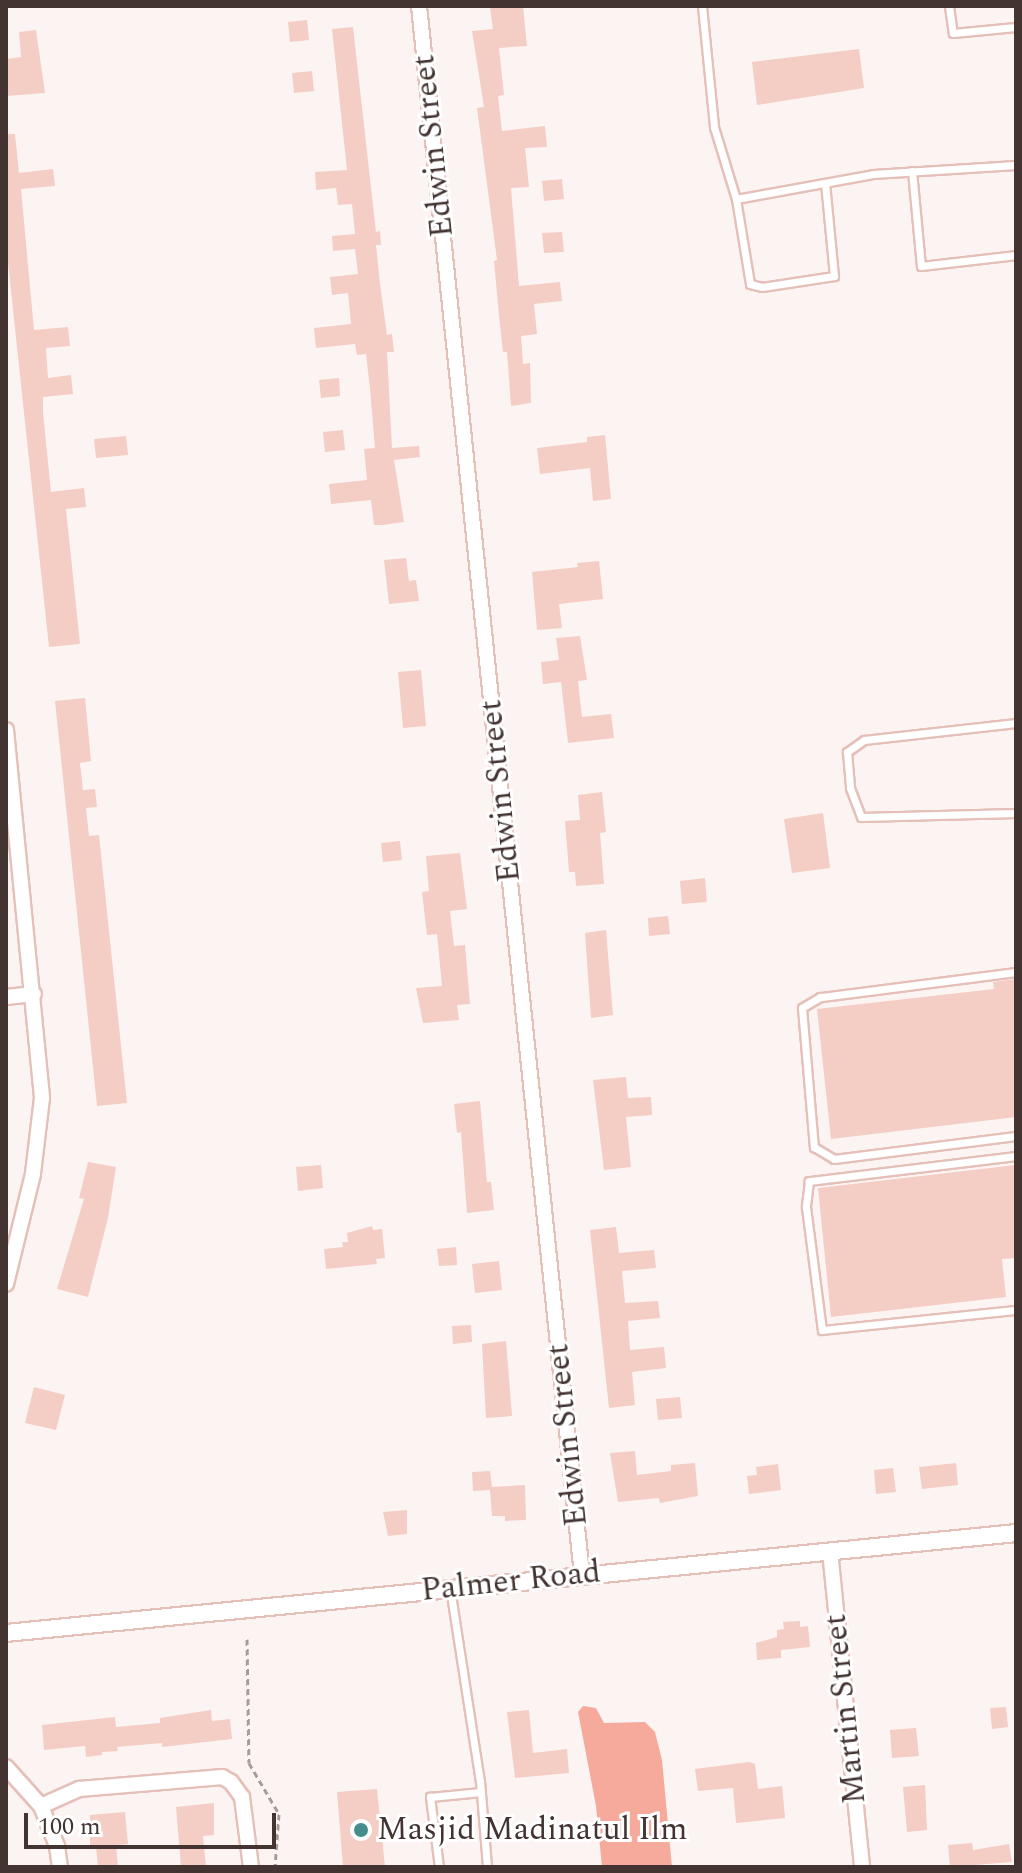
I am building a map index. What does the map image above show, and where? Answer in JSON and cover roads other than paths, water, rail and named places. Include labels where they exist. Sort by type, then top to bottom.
[{"type":"street","name":"Edwin Street","points":[[419,6],[582,1575]]},
{"type":"street","points":[[6,738],[34,994],[41,1114],[33,1174],[6,1284]]},
{"type":"street","points":[[6,997],[34,994]]},
{"type":"street","name":"Palmer Road","points":[[6,1633],[1016,1533]]},
{"type":"street","name":"Martin Street","points":[[830,1551],[862,1867]]},
{"type":"street","points":[[6,1767],[41,1806],[57,1846],[60,1867]]},
{"type":"street","points":[[41,1806],[79,1789],[222,1777],[231,1782],[242,1797],[251,1867]]},
{"type":"lane","points":[[702,6],[714,127],[736,199],[750,284],[762,287],[834,276],[825,183]]},
{"type":"lane","points":[[949,6],[953,33],[1016,27]]},
{"type":"lane","points":[[736,199],[912,171],[1016,165]]},
{"type":"lane","points":[[912,171],[921,266],[1016,255]]},
{"type":"lane","points":[[1016,723],[864,740],[847,752],[850,788],[861,817],[1016,813]]},
{"type":"lane","points":[[1016,972],[820,997],[802,1008],[814,1147],[834,1159],[1016,1136]]},
{"type":"lane","points":[[1016,1156],[809,1181],[806,1207],[822,1330],[1016,1310]]},
{"type":"lane","points":[[450,1588],[481,1792],[487,1867]]},
{"type":"lane","points":[[439,1867],[430,1797],[481,1792]]},
{"type":"place","name":"Masjid Madinatul Ilm","points":[[361,1830]]}]
